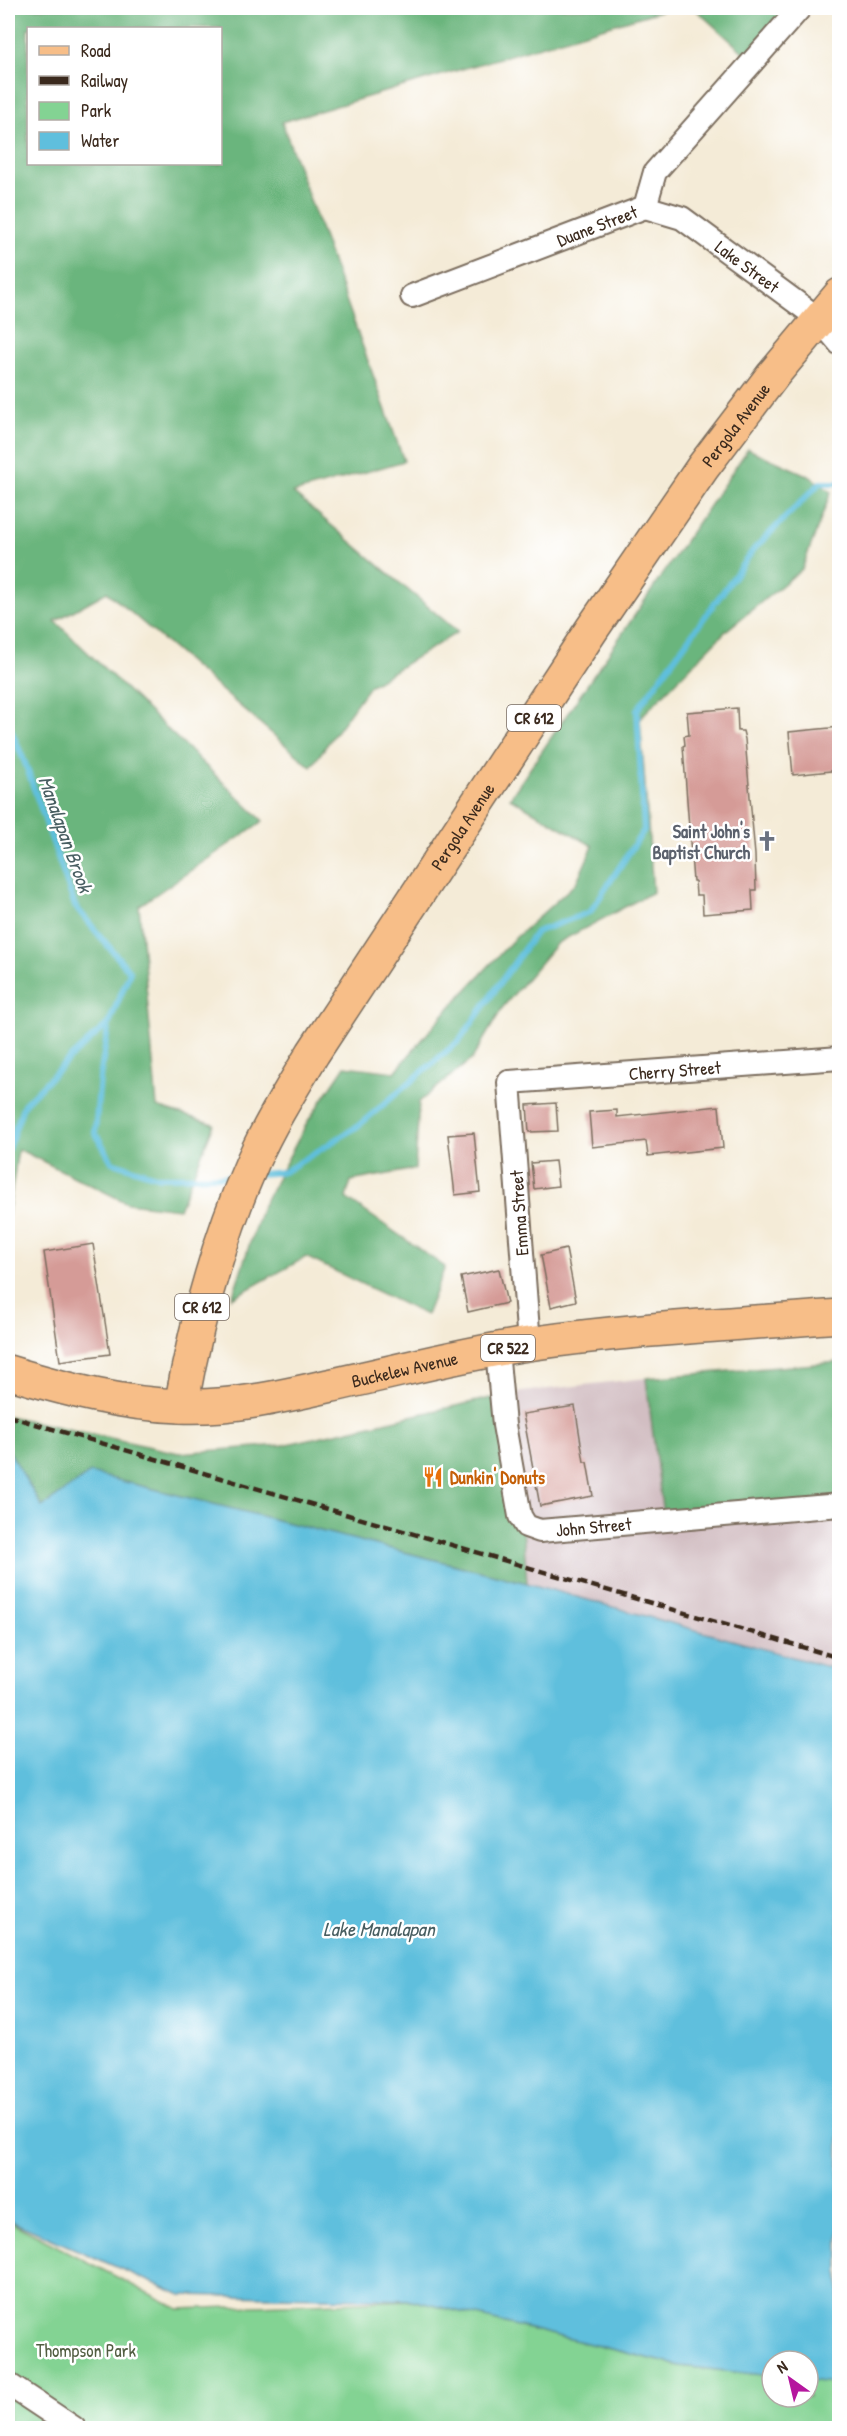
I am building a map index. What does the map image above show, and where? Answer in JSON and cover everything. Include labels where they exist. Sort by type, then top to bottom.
[{"type":"main road","name":"Pergola Avenue","points":[[181,1406],[194,1334],[213,1265],[232,1210],[254,1159],[313,1053],[592,629],[703,467],[773,375],[829,307]]},
{"type":"main road","name":"Buckelew Avenue","points":[[9,1373],[59,1388],[119,1401],[181,1406],[236,1404],[287,1396],[529,1344],[840,1316]]},
{"type":"street","name":"Duane Street","points":[[412,296],[645,207],[655,172],[800,8]]},
{"type":"street","name":"Lake Street","points":[[645,207],[682,218],[829,307],[840,344]]},
{"type":"street","name":"Cherry Street","points":[[509,1082],[840,1058]]},
{"type":"street","name":"Emma Street","points":[[509,1082],[529,1344]]},
{"type":"street","name":"John Street","points":[[497,1350],[504,1425],[520,1516],[526,1526],[540,1530],[840,1505]]},
{"type":"street","points":[[8,2384],[74,2428]]},
{"type":"shaded area","points":[[646,1378],[664,1523],[839,1504],[839,1670],[527,1583],[513,1393]]},
{"type":"green space","points":[[8,8],[670,8],[282,122],[404,461],[293,493],[458,632],[369,686],[311,767],[107,592],[55,621],[263,821],[139,906],[157,1107],[214,1124],[179,1209],[127,1203],[18,1149],[8,1217]]},
{"type":"green space","points":[[694,8],[802,8],[753,61]]},
{"type":"green space","points":[[748,449],[809,476],[831,492],[802,569],[727,630],[640,718],[653,892],[557,943],[503,1007],[472,1059],[419,1102],[415,1169],[351,1181],[346,1198],[445,1267],[426,1315],[306,1257],[232,1298],[261,1209],[308,1121],[345,1066],[395,1072],[442,1016],[512,941],[576,883],[593,846],[510,798]]},
{"type":"green space","points":[[839,1362],[839,1504],[664,1523],[646,1378]]},
{"type":"green space","points":[[513,1393],[527,1583],[90,1473],[42,1507],[8,1449],[8,1416],[179,1453],[283,1445]]},
{"type":"green space","name":"Thompson Park","points":[[8,2221],[179,2309],[412,2300],[680,2366],[760,2375],[760,2409],[820,2409],[820,2382],[839,2384],[839,2428],[8,2428]]},
{"type":"water","name":"Lake Manalapan","points":[[8,1449],[42,1507],[90,1473],[527,1583],[839,1670],[839,2384],[820,2382],[820,2349],[760,2349],[760,2375],[680,2366],[412,2300],[181,2295],[8,2220]]},
{"type":"building","points":[[737,708],[738,731],[743,731],[745,739],[755,855],[756,890],[752,890],[753,910],[703,914],[702,895],[696,895],[695,881],[693,881],[683,746],[685,745],[684,736],[689,735],[687,712]]},
{"type":"building","points":[[840,727],[840,770],[793,775],[789,732]]},
{"type":"building","points":[[556,1103],[558,1131],[529,1132],[527,1105]]},
{"type":"building","points":[[719,1106],[723,1148],[648,1156],[646,1141],[592,1147],[589,1112],[617,1110],[617,1117]]},
{"type":"building","points":[[474,1133],[480,1192],[455,1195],[448,1135]]},
{"type":"building","points":[[555,1161],[558,1186],[534,1189],[531,1163]]},
{"type":"building","points":[[93,1244],[110,1354],[60,1361],[44,1252]]},
{"type":"building","points":[[566,1249],[576,1301],[551,1307],[541,1255]]},
{"type":"building","points":[[499,1269],[507,1303],[468,1312],[461,1277]]},
{"type":"building","points":[[575,1406],[584,1462],[587,1462],[593,1496],[540,1506],[523,1414]]},
{"type":"waterway","points":[[260,1174],[284,1172],[358,1126],[460,1040],[536,932],[590,912],[644,830],[637,710],[754,549],[820,483],[840,483]]},
{"type":"waterway","name":"Manalapan Brook","points":[[8,723],[25,763],[75,906],[130,972],[109,1023],[24,1104],[8,1149]]},
{"type":"waterway","points":[[109,1023],[100,1078],[95,1132],[112,1162],[159,1177],[235,1176]]},
{"type":"railway","points":[[8,1416],[840,1658]]},
{"type":"place","name":"Saint John's Baptist Church","points":[[767,841]]},
{"type":"place","name":"Dunkin' Donuts","points":[[433,1477]]}]
